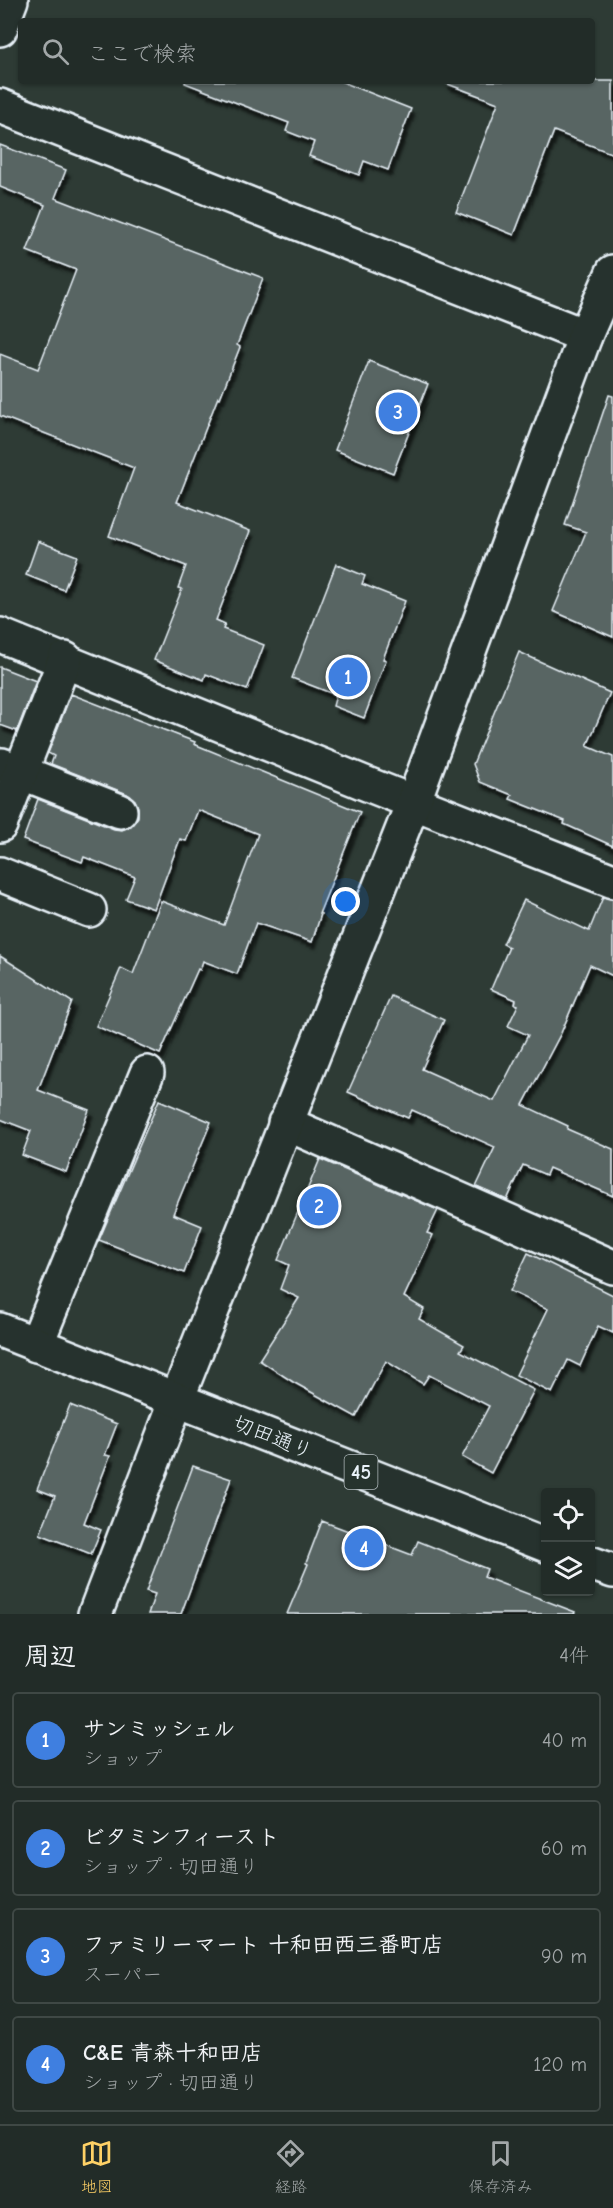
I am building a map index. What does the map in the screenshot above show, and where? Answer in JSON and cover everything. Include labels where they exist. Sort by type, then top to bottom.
[{"type":"street","points":[[0,29],[11,0]]},
{"type":"street","points":[[0,106],[585,336]]},
{"type":"street","points":[[95,1614],[177,1399],[413,803],[585,336],[613,272]]},
{"type":"street","points":[[0,635],[413,803],[613,881]]},
{"type":"street","points":[[0,825],[10,768],[64,660]]},
{"type":"street","points":[[10,768],[120,811]]},
{"type":"street","points":[[0,874],[89,910]]},
{"type":"street","points":[[36,1345],[147,1073]]},
{"type":"street","points":[[285,1124],[613,1267]]},
{"type":"street","name":"切田通り","points":[[0,1330],[541,1543]]},
{"type":"street","points":[[595,1564],[613,1571]]},
{"type":"building","points":[[595,81],[613,81],[613,154],[554,131],[514,235],[456,212],[498,103],[448,84],[595,84]]},
{"type":"building","points":[[188,84],[348,84],[411,109],[388,170],[364,161],[359,175],[309,156],[314,142],[286,131],[289,123]]},
{"type":"building","points":[[0,145],[66,170],[55,198],[263,278],[237,345],[240,347],[177,502],[250,531],[216,620],[225,624],[223,629],[264,645],[247,690],[206,674],[204,680],[154,660],[182,589],[178,588],[186,566],[109,536],[134,468],[0,416],[0,354],[38,369],[76,270],[27,251],[45,205],[0,187]]},
{"type":"building","points":[[369,361],[428,384],[393,473],[335,450]]},
{"type":"building","points":[[609,395],[613,396],[613,637],[553,611],[586,532],[565,525]]},
{"type":"building","points":[[38,541],[77,556],[64,590],[26,575]]},
{"type":"building","points":[[336,564],[365,576],[362,584],[405,601],[364,718],[333,706],[336,695],[292,678]]},
{"type":"building","points":[[519,652],[610,693],[587,746],[613,757],[613,846],[564,824],[565,821],[510,799],[512,795],[480,782],[473,764]]},
{"type":"building","points":[[0,667],[36,681],[17,731],[0,725]]},
{"type":"building","points":[[71,694],[195,742],[194,744],[360,812],[319,914],[321,914],[312,942],[256,923],[237,974],[203,961],[160,1054],[96,1026],[121,968],[133,974],[161,901],[224,925],[258,834],[198,810],[186,841],[180,839],[154,909],[126,899],[135,877],[84,857],[82,862],[23,840],[38,799],[114,829],[122,830],[131,826],[138,817],[135,800],[127,794],[51,764],[54,756],[48,753]]},
{"type":"building","points":[[603,897],[613,899],[613,976],[590,965],[561,1033],[523,1105],[568,1126],[567,1129],[613,1149],[613,1196],[549,1168],[546,1175],[523,1165],[507,1200],[476,1187],[495,1147],[412,1110],[408,1118],[348,1092],[391,996],[444,1020],[422,1069],[494,1101],[528,1035],[508,1026],[518,1005],[515,1004],[516,1000],[491,989],[509,947],[503,944],[524,900],[589,931]]},
{"type":"building","points":[[0,956],[72,1002],[38,1090],[89,1110],[66,1172],[22,1155],[31,1131],[0,1119]]},
{"type":"building","points":[[159,1100],[211,1122],[173,1214],[202,1226],[184,1273],[99,1240]]},
{"type":"building","points":[[320,1159],[438,1210],[427,1233],[433,1235],[404,1297],[424,1309],[419,1319],[464,1345],[460,1351],[534,1390],[491,1473],[462,1457],[489,1406],[429,1375],[423,1384],[386,1361],[356,1417],[259,1360],[299,1298],[280,1289],[289,1265],[278,1260]]},
{"type":"building","points":[[528,1253],[613,1295],[613,1333],[598,1326],[580,1366],[568,1360],[552,1393],[516,1375],[548,1309],[510,1291]]},
{"type":"building","points":[[70,1405],[117,1424],[105,1455],[110,1456],[84,1523],[101,1530],[91,1554],[40,1534],[55,1496],[37,1489]]},
{"type":"building","points":[[193,1466],[231,1479],[181,1614],[148,1614],[155,1594],[146,1591]]},
{"type":"building","points":[[322,1521],[412,1555],[418,1541],[487,1569],[484,1577],[575,1612],[574,1614],[287,1614],[308,1564],[306,1563]]},
{"type":"place","name":"ファミリーマート 十和田西三番町店","points":[[398,412]]},
{"type":"place","name":"サンミッシェル","points":[[348,677]]},
{"type":"place","name":"ビタミンフィースト","points":[[319,1206]]},
{"type":"place","name":"C&E 青森十和田店","points":[[364,1548]]}]
